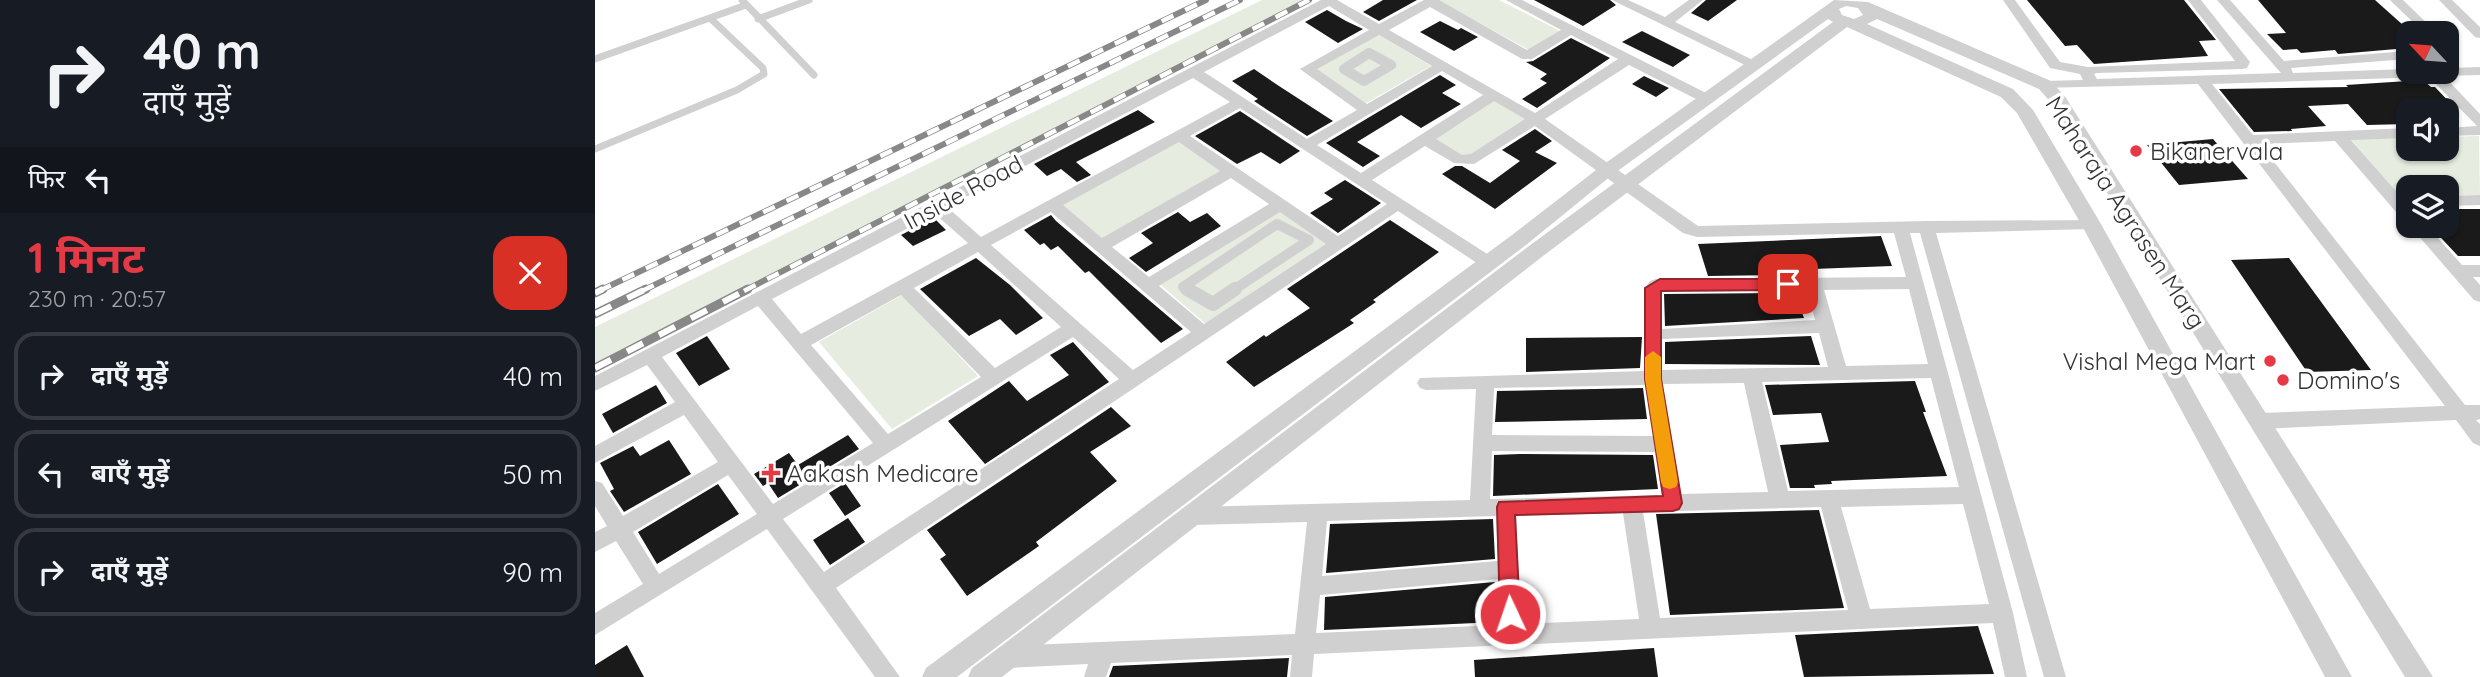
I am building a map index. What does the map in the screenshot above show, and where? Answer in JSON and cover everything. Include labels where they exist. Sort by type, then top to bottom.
[{"type":"street","points":[[1511,0],[1707,99]]},
{"type":"street","points":[[1618,0],[1754,64]]},
{"type":"street","points":[[1666,23],[1697,0]]},
{"type":"street","points":[[2009,0],[2055,65],[2090,78]]},
{"type":"street","points":[[2090,78],[2094,69],[2242,65],[2243,62],[2194,0]]},
{"type":"street","points":[[2223,0],[2292,77]]},
{"type":"street","points":[[2396,0],[2418,21]]},
{"type":"street","points":[[2445,0],[2480,34]]},
{"type":"street","points":[[1330,1],[1537,120],[1689,229],[1707,234],[2091,223]]},
{"type":"street","name":"Inside Road","points":[[595,384],[1330,1]]},
{"type":"street","points":[[1367,110],[1307,69],[1431,1],[1527,56],[1571,30]]},
{"type":"street","points":[[981,677],[1191,516],[1527,246],[1606,171],[1754,64],[1849,8]]},
{"type":"street","points":[[943,675],[1489,263],[1527,246],[1626,183],[1849,8]]},
{"type":"street","name":"Maharaja Agrasen Marg","points":[[1849,8],[2045,85],[2060,102],[2420,677]]},
{"type":"street","name":"Maharaja Agrasen Marg","points":[[1849,8],[2007,93],[2024,110],[2091,223],[2339,677]]},
{"type":"street","points":[[2281,65],[2396,56]]},
{"type":"street","points":[[1425,139],[1459,160],[1474,159],[1628,59]]},
{"type":"street","points":[[1307,145],[1443,65]]},
{"type":"street","points":[[2459,72],[2480,71]]},
{"type":"street","points":[[1194,72],[1489,263]]},
{"type":"street","points":[[2045,85],[2090,78],[2202,80],[2396,73]]},
{"type":"street","points":[[2202,80],[2480,438]]},
{"type":"street","points":[[2444,84],[2480,122]]},
{"type":"street","points":[[1362,180],[1495,94]]},
{"type":"street","points":[[799,344],[1240,102]]},
{"type":"street","points":[[2459,131],[2480,130]]},
{"type":"street","points":[[2249,140],[2396,134]]},
{"type":"street","points":[[1179,135],[1338,244]]},
{"type":"street","points":[[2339,136],[2396,196]]},
{"type":"street","points":[[1101,246],[1231,171]]},
{"type":"street","points":[[2459,201],[2480,200]]},
{"type":"street","points":[[821,586],[1398,204]]},
{"type":"street","points":[[1052,205],[1203,333]]},
{"type":"street","points":[[1147,286],[1280,205]]},
{"type":"street","points":[[936,206],[1132,380]]},
{"type":"street","points":[[1277,225],[1309,240],[1213,304],[1183,287],[1277,225]]},
{"type":"street","points":[[1926,226],[2055,677]]},
{"type":"street","points":[[1901,228],[2003,613],[2016,677]]},
{"type":"street","points":[[2429,238],[2480,296]]},
{"type":"street","points":[[2458,271],[2480,271]]},
{"type":"street","points":[[1673,503],[1653,379],[1653,288],[1656,285],[1916,283]]},
{"type":"street","points":[[1814,284],[1839,374]]},
{"type":"street","points":[[903,286],[994,378]]},
{"type":"street","points":[[761,298],[886,445]]},
{"type":"street","points":[[1667,334],[1826,326]]},
{"type":"street","points":[[595,625],[1074,328]]},
{"type":"street","points":[[650,355],[889,677]]},
{"type":"street","points":[[1426,383],[1939,371]]},
{"type":"street","points":[[1752,376],[1780,500]]},
{"type":"street","points":[[1480,508],[1485,383]]},
{"type":"street","points":[[595,455],[687,405]]},
{"type":"street","points":[[2260,421],[2480,411]]},
{"type":"street","points":[[1483,443],[1664,444]]},
{"type":"street","points":[[595,542],[731,464]]},
{"type":"street","points":[[595,489],[656,587]]},
{"type":"street","points":[[1191,516],[1972,495]]},
{"type":"street","points":[[1829,499],[1862,620]]},
{"type":"street","points":[[1632,504],[1651,630]]},
{"type":"street","points":[[1506,507],[1511,636]]},
{"type":"street","points":[[1301,677],[1318,512]]},
{"type":"street","points":[[1312,586],[1508,569]]},
{"type":"street","points":[[1006,657],[2003,613]]},
{"type":"street","points":[[1095,677],[1103,653]]},
{"type":"lane","points":[[758,19],[809,0]]},
{"type":"lane","points":[[595,59],[744,3],[814,75]]},
{"type":"lane","points":[[595,149],[737,90],[764,74],[763,68],[710,18]]},
{"type":"shaded area","points":[[1262,0],[1313,0],[595,370],[595,327]]},
{"type":"shaded area","points":[[1437,0],[1499,0],[1562,32],[1531,51]]},
{"type":"shaded area","points":[[1377,34],[1431,66],[1366,103],[1313,69]]},
{"type":"shaded area","points":[[1495,100],[1531,121],[1470,161],[1434,138]]},
{"type":"shaded area","points":[[2479,136],[2480,195],[2459,196],[2459,175],[2396,175],[2396,192],[2351,139],[2396,138],[2396,161],[2459,161],[2459,137]]},
{"type":"shaded area","points":[[1179,140],[1220,171],[1103,239],[1062,205]]},
{"type":"shaded area","points":[[1281,210],[1328,245],[1207,325],[1161,285]]},
{"type":"shaded area","points":[[902,295],[978,376],[892,429],[819,342]]},
{"type":"building","points":[[1383,0],[1417,0],[1379,21],[1363,12]]},
{"type":"building","points":[[1534,0],[1610,0],[1616,5],[1583,26]]},
{"type":"building","points":[[1706,0],[1737,0],[1708,21],[1691,13]]},
{"type":"building","points":[[2027,0],[2184,0],[2216,40],[2199,41],[2208,56],[2094,64],[2077,45],[2065,46]]},
{"type":"building","points":[[2258,0],[2375,0],[2399,21],[2396,21],[2396,49],[2338,54],[2335,50],[2301,53],[2297,49],[2283,50],[2267,34],[2286,33]]},
{"type":"building","points":[[1327,10],[1363,29],[1338,43],[1305,22]]},
{"type":"building","points":[[1440,21],[1478,37],[1454,51],[1420,32]]},
{"type":"building","points":[[1642,31],[1690,55],[1673,67],[1622,42]]},
{"type":"building","points":[[1571,38],[1610,58],[1537,108],[1522,99],[1547,83],[1540,79],[1547,74],[1526,62],[1533,61]]},
{"type":"building","points":[[1254,69],[1333,121],[1307,136],[1254,101],[1258,99],[1232,81]]},
{"type":"building","points":[[1440,75],[1456,85],[1442,93],[1461,104],[1421,128],[1401,115],[1357,142],[1380,156],[1363,167],[1326,143]]},
{"type":"building","points":[[1644,76],[1669,88],[1656,97],[1632,84]]},
{"type":"building","points":[[2396,82],[2396,84],[2428,84],[2435,87],[2445,98],[2396,98],[2396,124],[2367,125],[2348,104],[2308,106],[2326,126],[2291,129],[2292,131],[2254,132],[2219,89],[2348,87],[2346,85]]},
{"type":"building","points":[[1138,110],[1155,122],[1076,162],[1091,175],[1077,182],[1061,169],[1047,176],[1034,164]]},
{"type":"building","points":[[1240,111],[1300,151],[1280,164],[1261,152],[1237,164],[1195,136]]},
{"type":"building","points":[[1535,129],[1552,141],[1535,152],[1557,163],[1495,209],[1442,174],[1455,166],[1462,166],[1490,183],[1520,161],[1502,150]]},
{"type":"building","points":[[2213,139],[2248,179],[2179,185],[2147,145]]},
{"type":"building","points":[[1345,180],[1381,203],[1338,233],[1310,213],[1333,199],[1324,193]]},
{"type":"building","points":[[2459,209],[2480,209],[2480,256],[2458,256],[2441,238],[2459,238]]},
{"type":"building","points":[[1178,212],[1190,222],[1207,213],[1221,226],[1146,272],[1129,258],[1153,243],[1141,233]]},
{"type":"building","points":[[1051,215],[1183,329],[1161,343],[1089,271],[1085,273],[1058,246],[1051,250],[1044,243],[1040,245],[1024,230]]},
{"type":"building","points":[[934,218],[946,230],[913,246],[901,235]]},
{"type":"building","points":[[1390,220],[1439,252],[1373,300],[1376,302],[1350,320],[1354,323],[1254,387],[1226,362],[1264,335],[1266,337],[1310,308],[1287,289]]},
{"type":"building","points":[[1881,236],[1892,266],[1787,270],[1788,275],[1708,276],[1698,244]]},
{"type":"building","points":[[976,258],[1010,285],[1043,318],[1016,335],[1000,319],[969,336],[920,289]]},
{"type":"building","points":[[2289,258],[2371,370],[2307,372],[2231,260]]},
{"type":"building","points":[[1795,293],[1804,318],[1665,326],[1664,294]]},
{"type":"building","points":[[707,336],[730,369],[699,386],[676,353]]},
{"type":"building","points":[[1811,336],[1820,365],[1665,364],[1665,342]]},
{"type":"building","points":[[1642,337],[1640,368],[1526,372],[1526,338]]},
{"type":"building","points":[[1073,342],[1109,382],[985,464],[948,421],[1009,381],[1027,401],[1069,375],[1050,355]]},
{"type":"building","points":[[1915,381],[1926,412],[1923,412],[1947,476],[1831,481],[1832,484],[1814,485],[1815,488],[1790,488],[1780,445],[1829,442],[1821,413],[1773,415],[1765,385]]},
{"type":"building","points":[[656,385],[667,403],[613,433],[602,414]]},
{"type":"building","points":[[1643,388],[1647,419],[1495,422],[1497,391]]},
{"type":"building","points":[[1111,407],[1131,426],[1090,452],[1117,481],[1036,542],[1039,546],[967,596],[940,559],[946,555],[927,530]]},
{"type":"building","points":[[848,435],[859,449],[778,498],[768,483],[763,486],[754,474],[789,453],[798,465]]},
{"type":"building","points":[[669,440],[691,474],[624,512],[610,491],[614,489],[600,463],[633,446],[640,456]]},
{"type":"building","points":[[1494,455],[1653,455],[1658,489],[1493,496]]},
{"type":"building","points":[[845,483],[861,506],[845,516],[829,493]]},
{"type":"building","points":[[718,484],[739,514],[657,564],[638,532]]},
{"type":"building","points":[[1819,510],[1844,608],[1670,615],[1656,514]]},
{"type":"building","points":[[848,518],[865,542],[830,565],[813,540]]},
{"type":"building","points":[[1493,519],[1495,559],[1326,573],[1330,524]]},
{"type":"building","points":[[1495,582],[1497,622],[1324,630],[1325,597]]},
{"type":"building","points":[[1978,626],[1994,674],[1804,677],[1795,635]]},
{"type":"building","points":[[627,645],[644,677],[595,677],[595,665]]},
{"type":"building","points":[[1654,648],[1658,677],[1475,677],[1474,660]]},
{"type":"building","points":[[1289,658],[1287,677],[1109,677],[1113,666]]},
{"type":"railway","points":[[599,291],[1206,0]]},
{"type":"railway","points":[[642,291],[1240,0]]},
{"type":"railway","points":[[744,291],[1309,0]]},
{"type":"railway","points":[[599,291],[603,289]]},
{"type":"railway","points":[[595,314],[646,289]]},
{"type":"railway","points":[[595,368],[748,289]]},
{"type":"railway","points":[[595,293],[599,291]]},
{"type":"slow traffic","points":[[1653,357],[1653,379],[1670,482]]},
{"type":"place","name":"Bikanervala","points":[[2136,151]]},
{"type":"place","name":"Vishal Mega Mart","points":[[2270,361]]},
{"type":"place","name":"Domino's","points":[[2283,380]]},
{"type":"place","name":"Aakash Medicare","points":[[771,473]]},
{"type":"route","points":[[1510,614],[1506,507],[1673,503],[1653,379],[1653,288],[1660,284],[1788,284]]}]
